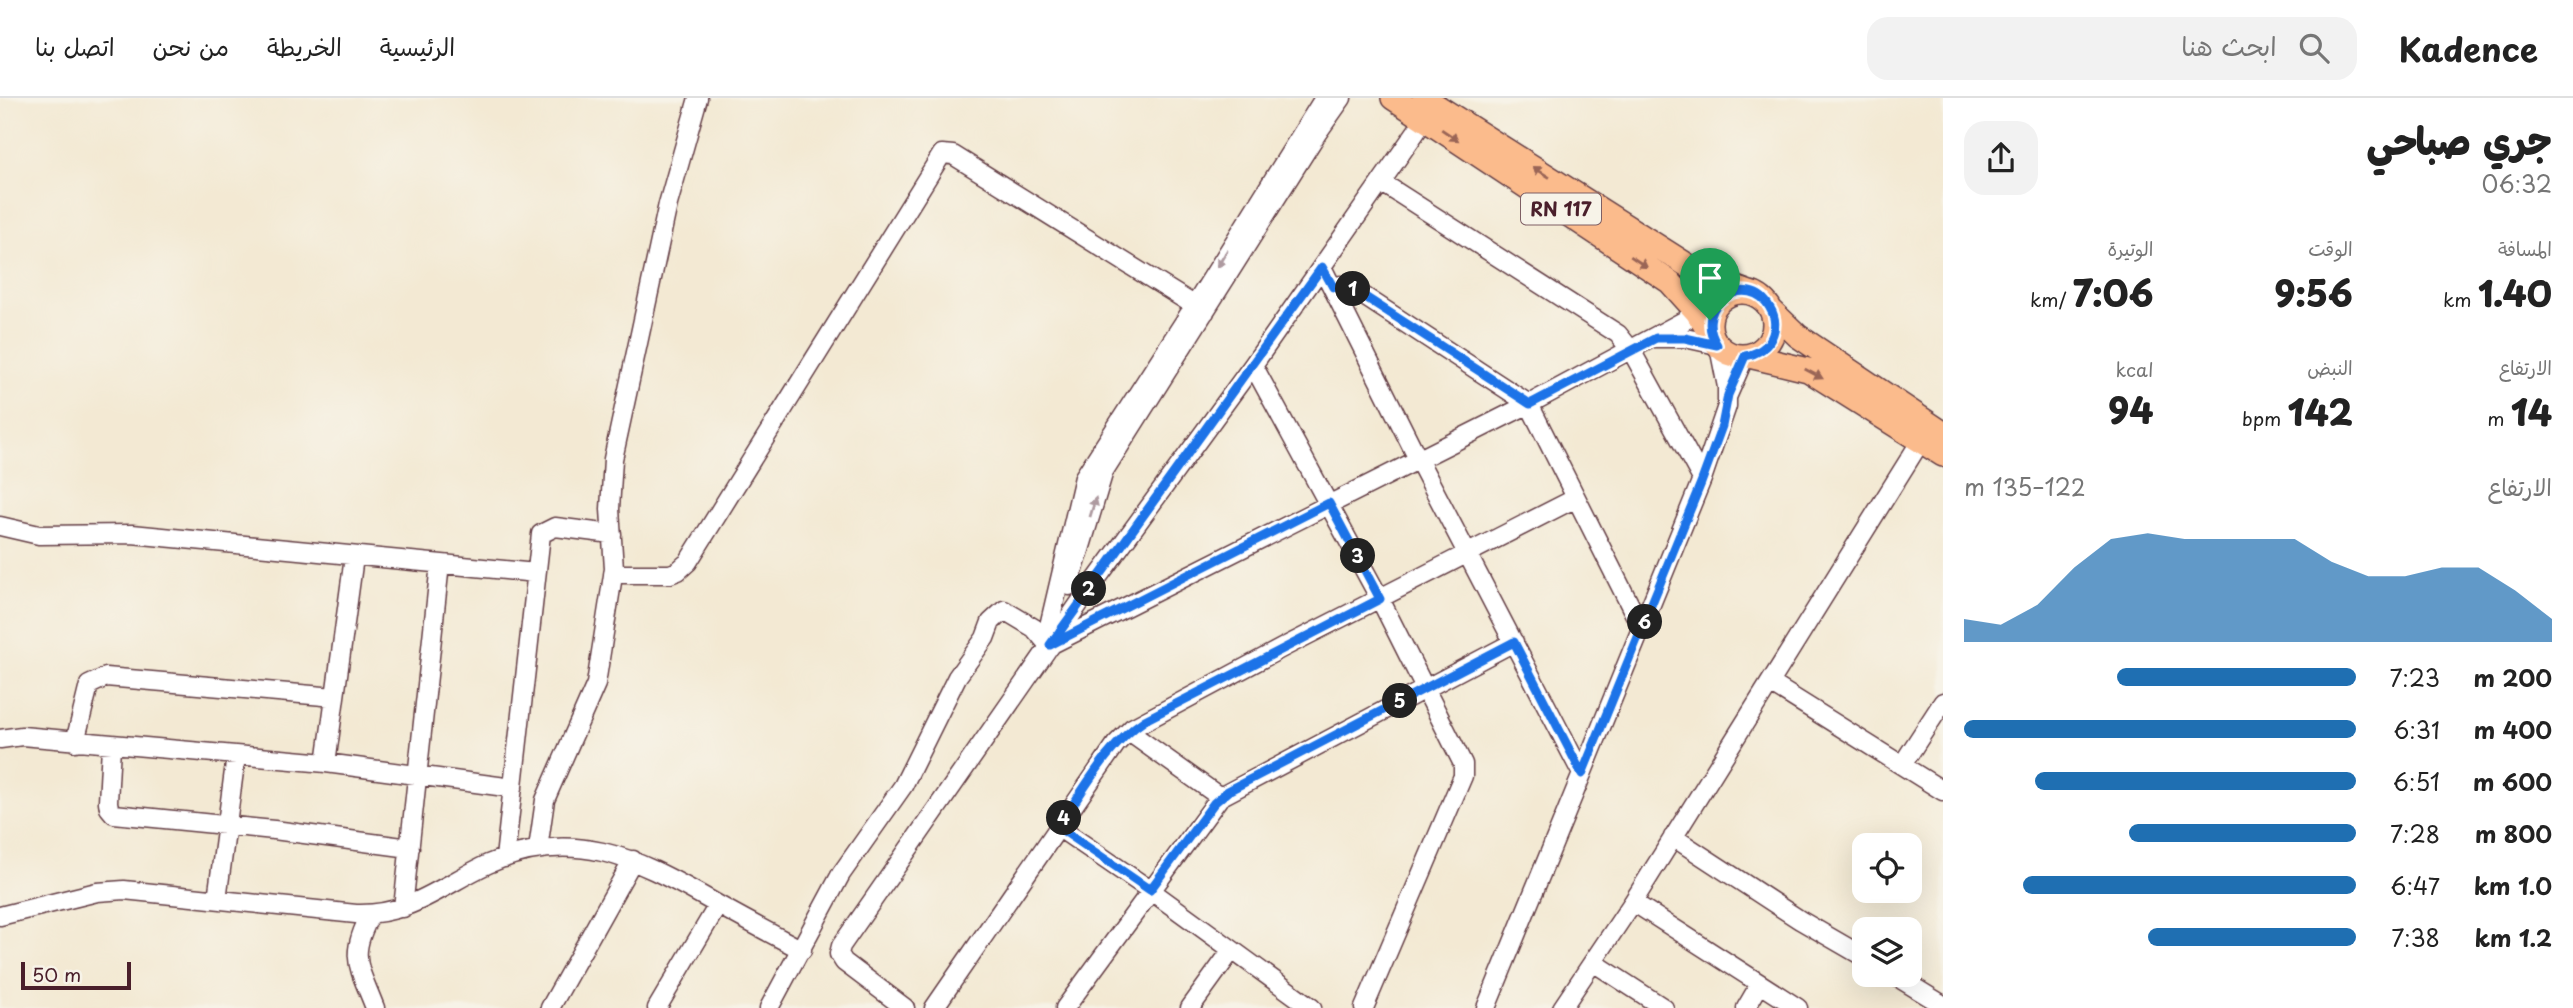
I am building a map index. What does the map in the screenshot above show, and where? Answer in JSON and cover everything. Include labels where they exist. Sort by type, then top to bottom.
[{"type":"main road","name":"RN 117","points":[[1393,98],[1425,108],[1706,276],[1747,292]]},
{"type":"main road","name":"RN 117","points":[[1425,108],[1670,282],[1697,312],[1716,343]]},
{"type":"main road","points":[[1932,433],[1808,370],[1730,354],[1716,343],[1710,320],[1712,312],[1719,302],[1730,294],[1747,292],[1762,298],[1798,336],[1932,433],[1943,455]]},
{"type":"main road","points":[[1747,356],[1759,352],[1770,341],[1775,326],[1772,311]]},
{"type":"street","points":[[538,849],[545,800],[596,684],[613,574],[610,488],[613,459],[668,204],[698,98]]},
{"type":"street","points":[[1200,309],[1324,98]]},
{"type":"street","points":[[1051,645],[1049,626],[1084,477],[1098,468],[1200,309],[1342,98]]},
{"type":"street","points":[[905,1008],[844,962],[839,954],[841,946],[1051,645],[1322,267],[1381,182],[1425,108]]},
{"type":"street","points":[[613,574],[670,574],[688,562],[942,154],[950,153],[1200,309]]},
{"type":"street","points":[[1381,182],[1611,329],[1630,350],[1702,479]]},
{"type":"street","points":[[1322,267],[1418,459],[1582,774]]},
{"type":"street","points":[[1333,287],[1346,286],[1353,289],[1530,404],[1642,629]]},
{"type":"street","points":[[1051,645],[1530,404],[1719,302]]},
{"type":"street","points":[[1656,338],[1685,338],[1716,343],[1728,395]]},
{"type":"street","points":[[1486,1008],[1642,629],[1722,426],[1728,395],[1747,356]]},
{"type":"street","points":[[1253,365],[1329,503],[1462,758],[1463,776],[1364,1008]]},
{"type":"street","points":[[1563,1008],[1932,433]]},
{"type":"street","points":[[934,1008],[1116,744],[1129,732],[1157,713],[1576,498]]},
{"type":"street","points":[[0,526],[38,535],[132,534],[536,573]]},
{"type":"street","points":[[505,858],[540,537],[546,530],[563,527],[612,534]]},
{"type":"street","points":[[326,763],[354,557]]},
{"type":"street","points":[[403,908],[440,564]]},
{"type":"street","points":[[769,1008],[846,867],[903,786],[957,677],[985,638],[990,621],[1004,610],[1034,628],[1051,645]]},
{"type":"street","points":[[1065,1008],[1220,797],[1514,642]]},
{"type":"street","points":[[75,742],[89,685],[106,677],[335,697]]},
{"type":"street","points":[[1770,683],[1943,791]]},
{"type":"street","points":[[1902,765],[1943,702]]},
{"type":"street","points":[[1129,732],[1220,797]]},
{"type":"street","points":[[1,738],[22,736],[326,763],[513,788]]},
{"type":"street","points":[[111,746],[108,802],[114,814],[410,848]]},
{"type":"street","points":[[217,899],[236,756]]},
{"type":"street","points":[[1058,827],[1312,1008]]},
{"type":"street","points":[[1673,837],[1800,920],[1852,950]]},
{"type":"street","points":[[0,916],[108,891],[135,891],[371,914],[403,908],[471,872],[505,858],[538,849],[563,846],[584,848],[633,860],[802,950]]},
{"type":"street","points":[[550,1008],[633,860]]},
{"type":"street","points":[[1633,902],[1798,1008]]},
{"type":"street","points":[[657,1008],[718,905]]},
{"type":"street","points":[[371,914],[361,933],[357,963],[375,1008]]},
{"type":"street","points":[[1190,1008],[1232,950]]},
{"type":"street","points":[[1592,962],[1664,1008]]},
{"type":"street","points":[[1746,1008],[1760,984]]},
{"type":"street","points":[[1915,987],[1939,1001]]},
{"type":"route","points":[[1322,267],[1333,287],[1346,286],[1353,289],[1530,404],[1656,338],[1685,338],[1717,345],[1712,337],[1710,320],[1716,304],[1722,298],[1738,292],[1747,292],[1762,298],[1768,304],[1775,326],[1765,347],[1745,356],[1728,395],[1722,426],[1701,483],[1582,774],[1514,642],[1228,791],[1214,803],[1150,890],[1058,827],[1116,744],[1132,729],[1283,647],[1380,599],[1329,503],[1050,645],[1322,267]]}]
